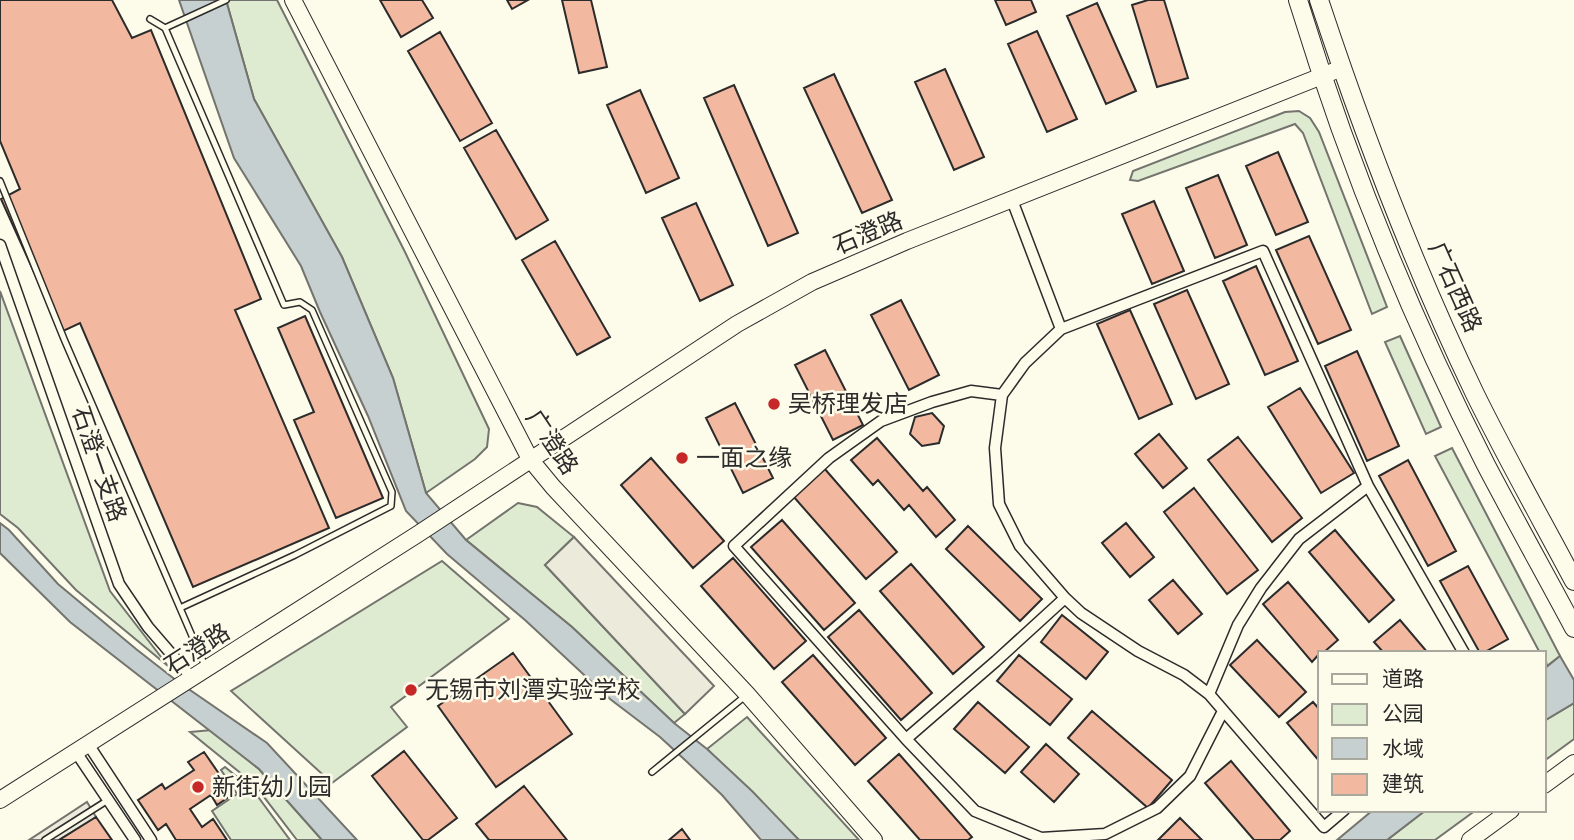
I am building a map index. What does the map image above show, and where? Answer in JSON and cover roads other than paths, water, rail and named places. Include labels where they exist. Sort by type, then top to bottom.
[{"type":"main road","points":[[1298,0],[1321,76],[1368,204],[1486,464],[1574,628]]},
{"type":"main road","name":"广石西路","points":[[1319,0],[1406,236],[1475,393],[1574,581]]},
{"type":"street","name":"广澄路","points":[[293,0],[530,458],[553,487],[747,694],[874,840]]},
{"type":"street","name":"石澄路","points":[[0,800],[418,534],[737,324],[812,282],[1342,68]]},
{"type":"street","points":[[1012,200],[1061,329]]},
{"type":"street","name":"石澄一支路","points":[[0,245],[119,584],[148,627],[199,674]]},
{"type":"street","points":[[1342,812],[1324,827],[1209,694],[1184,675],[1138,651],[1081,613],[1020,546],[999,504],[995,448],[1002,395],[1026,362],[1061,329],[1263,251],[1367,486],[1463,651]]},
{"type":"street","points":[[1002,395],[971,391],[881,421],[829,458],[734,546],[906,739],[975,811],[1041,838],[1105,834],[1157,808],[1191,776],[1223,711]]},
{"type":"street","points":[[1209,694],[1238,625],[1261,588],[1299,539],[1367,486]]},
{"type":"street","points":[[906,739],[996,662],[1065,598]]},
{"type":"street","points":[[82,748],[108,800],[135,840]]},
{"type":"street","points":[[82,748],[151,840]]},
{"type":"street","points":[[1546,784],[1574,764]]},
{"type":"street","points":[[1471,840],[1508,812]]},
{"type":"lane","points":[[165,28],[223,1]]},
{"type":"lane","points":[[150,19],[165,28],[284,305],[300,302],[312,310],[391,492],[391,506],[295,555],[180,608]]},
{"type":"lane","points":[[0,181],[64,339],[180,608],[199,674]]},
{"type":"lane","points":[[652,772],[747,694]]},
{"type":"lane","points":[[45,840],[108,800]]},
{"type":"water","points":[[179,0],[226,0],[254,99],[342,257],[393,378],[426,493],[466,540],[572,627],[674,723],[752,791],[799,840],[761,840],[722,795],[685,760],[610,699],[525,620],[447,554],[406,511],[368,416],[301,266],[234,158]]},
{"type":"water","points":[[0,523],[58,584],[136,649],[267,743],[357,840],[322,840],[259,769],[70,622],[0,553]]},
{"type":"water","points":[[1560,656],[1574,680],[1574,703],[1546,720],[1546,667]]},
{"type":"water","points":[[1371,812],[1423,812],[1387,840],[1337,840]]},
{"type":"place","name":"吴桥理发店","points":[[774,404]]},
{"type":"place","name":"一面之缘","points":[[682,458]]},
{"type":"place","name":"无锡市刘潭实验学校","points":[[411,690]]},
{"type":"place","name":"新街幼儿园","points":[[198,787]]}]
